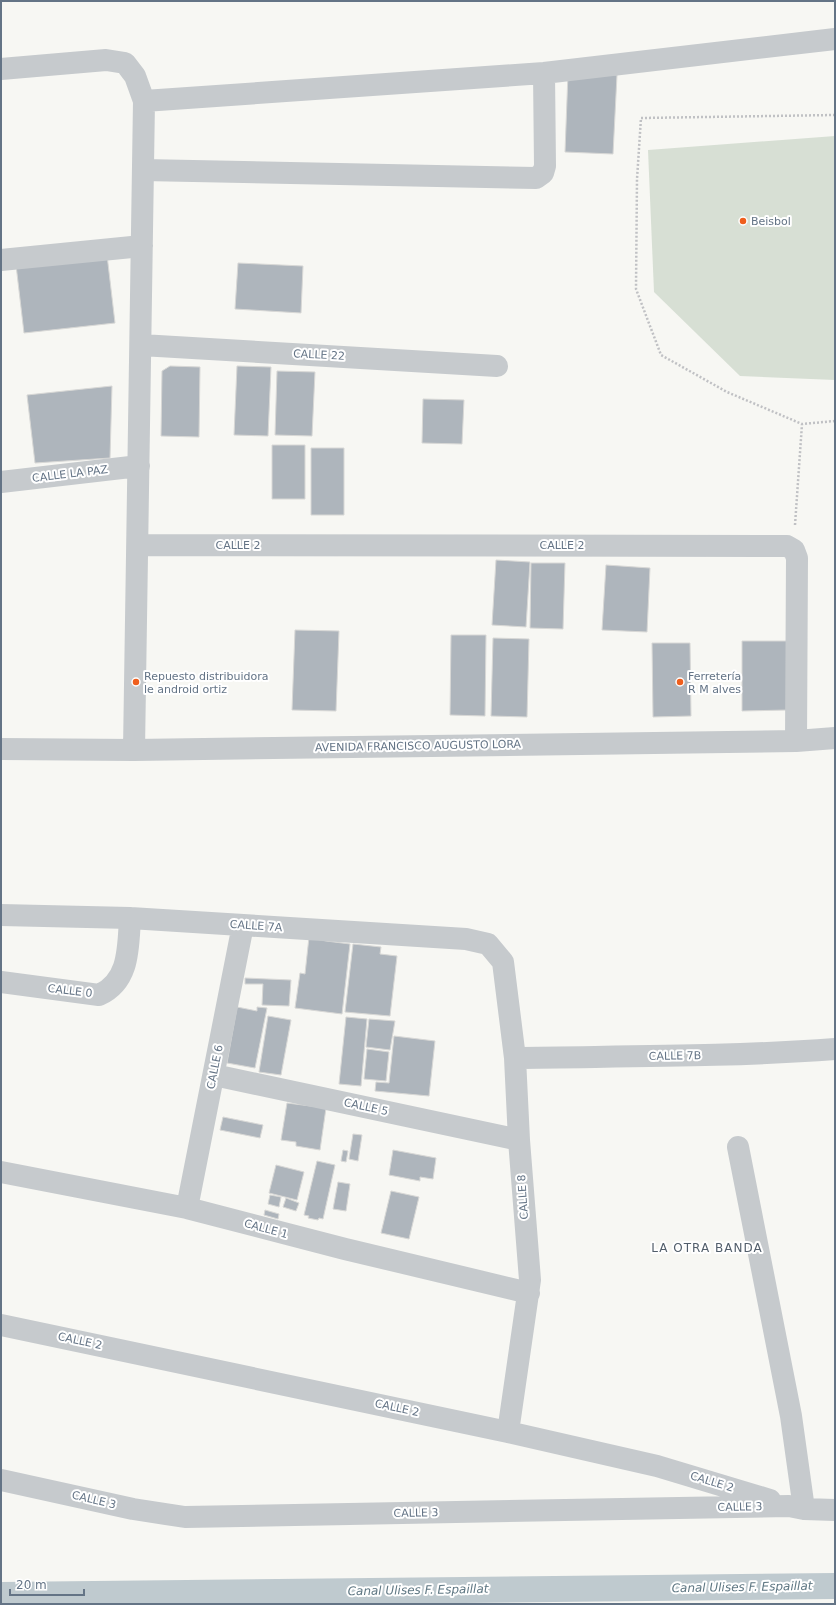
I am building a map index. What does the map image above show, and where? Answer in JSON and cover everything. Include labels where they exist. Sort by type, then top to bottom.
[{"type":"street","points":[[144,102],[544,73],[835,39]]},
{"type":"street","points":[[1,69],[106,60],[125,63],[135,76],[144,102],[134,750]]},
{"type":"street","points":[[143,170],[536,178],[543,173],[545,166],[544,73]]},
{"type":"street","points":[[1,260],[142,246]]},
{"type":"street","name":"CALLE 22","points":[[140,345],[497,366]]},
{"type":"street","name":"CALLE LA PAZ","points":[[1,482],[139,466]]},
{"type":"street","name":"CALLE 2","points":[[138,545],[787,546],[794,550]]},
{"type":"street","points":[[794,550],[797,558],[796,741]]},
{"type":"street","name":"AVENIDA FRANCISCO AUGUSTO LORA","points":[[1,749],[134,750],[796,741],[835,738]]},
{"type":"street","name":"CALLE 7A","points":[[1,915],[130,918],[466,939],[488,944],[503,962]]},
{"type":"street","name":"CALLE 0","points":[[1,982],[99,995],[108,991],[123,971],[127,961],[130,918]]},
{"type":"street","name":"CALLE 6","points":[[187,1208],[243,925]]},
{"type":"street","name":"CALLE 8","points":[[503,962],[515,1058],[519,1140],[530,1280],[508,1432]]},
{"type":"street","name":"CALLE 7B","points":[[515,1058],[790,1053],[835,1049]]},
{"type":"street","name":"CALLE 5","points":[[214,1075],[519,1140]]},
{"type":"street","points":[[738,1146],[790,1416],[797,1507]]},
{"type":"street","name":"CALLE 1","points":[[1,1172],[187,1208],[345,1249],[529,1294]]},
{"type":"street","name":"CALLE 2","points":[[1,1324],[508,1432],[657,1466],[797,1507]]},
{"type":"street","name":"CALLE 3","points":[[1,1480],[133,1509],[185,1517],[797,1507],[835,1510]]},
{"type":"path","points":[[835,115],[641,118],[637,179],[636,289],[660,355],[727,392],[802,424],[835,421]]},
{"type":"path","points":[[794,550],[802,424]]},
{"type":"shaded area","name":"Beisbol","points":[[835,136],[835,380],[740,376],[654,292],[648,150]]},
{"type":"building","points":[[568,73],[617,75],[613,154],[565,152]]},
{"type":"building","points":[[107,255],[115,323],[24,333],[16,265]]},
{"type":"building","points":[[238,263],[303,266],[301,313],[235,309]]},
{"type":"building","points":[[170,366],[200,367],[199,437],[161,436],[162,371]]},
{"type":"building","points":[[237,366],[271,367],[268,436],[234,435]]},
{"type":"building","points":[[277,371],[315,372],[312,436],[275,435]]},
{"type":"building","points":[[112,386],[110,458],[35,463],[27,395]]},
{"type":"building","points":[[423,399],[464,400],[462,444],[422,443]]},
{"type":"building","points":[[272,445],[305,445],[305,499],[272,499]]},
{"type":"building","points":[[311,448],[344,448],[344,515],[311,515]]},
{"type":"building","points":[[496,560],[530,562],[526,627],[492,625]]},
{"type":"building","points":[[531,563],[565,563],[563,629],[530,628]]},
{"type":"building","points":[[606,565],[650,568],[647,632],[602,630]]},
{"type":"building","points":[[295,630],[339,631],[336,711],[292,710]]},
{"type":"building","points":[[451,635],[486,635],[485,716],[450,715]]},
{"type":"building","points":[[493,638],[529,639],[527,717],[491,716]]},
{"type":"building","points":[[742,641],[787,641],[788,710],[742,711]]},
{"type":"building","points":[[652,643],[690,643],[691,716],[653,717]]},
{"type":"building","points":[[309,937],[350,944],[342,1014],[295,1008],[300,973],[305,974]]},
{"type":"building","points":[[353,944],[381,947],[380,954],[397,956],[390,1016],[345,1012]]},
{"type":"building","points":[[245,978],[291,980],[289,1006],[262,1005],[263,984],[245,984]]},
{"type":"building","points":[[237,1007],[257,1011],[257,1007],[267,1008],[255,1068],[227,1063]]},
{"type":"building","points":[[268,1016],[291,1020],[281,1075],[259,1072]]},
{"type":"building","points":[[346,1017],[367,1019],[361,1086],[339,1084]]},
{"type":"building","points":[[369,1019],[395,1021],[390,1050],[366,1047]]},
{"type":"building","points":[[394,1036],[435,1041],[429,1096],[375,1091],[376,1082],[389,1083]]},
{"type":"building","points":[[367,1049],[389,1052],[386,1081],[364,1079]]},
{"type":"building","points":[[287,1103],[326,1108],[320,1150],[296,1146],[296,1142],[281,1140]]},
{"type":"building","points":[[223,1117],[263,1125],[260,1138],[220,1130]]},
{"type":"building","points":[[353,1134],[362,1135],[358,1161],[349,1159]]},
{"type":"building","points":[[343,1150],[348,1151],[346,1162],[341,1161]]},
{"type":"building","points":[[393,1150],[436,1158],[433,1179],[420,1177],[420,1181],[389,1175]]},
{"type":"building","points":[[317,1161],[335,1165],[323,1219],[319,1218],[318,1220],[308,1218],[309,1216],[304,1215]]},
{"type":"building","points":[[276,1165],[304,1172],[297,1200],[269,1193]]},
{"type":"building","points":[[338,1182],[350,1184],[346,1211],[333,1209]]},
{"type":"building","points":[[391,1191],[419,1197],[409,1239],[381,1233]]},
{"type":"building","points":[[270,1195],[281,1197],[279,1207],[268,1204]]},
{"type":"building","points":[[286,1198],[299,1203],[296,1211],[283,1207]]},
{"type":"building","points":[[265,1210],[279,1214],[278,1219],[264,1215]]},
{"type":"waterway","name":"Canal Ulises F. Espaillat","points":[[1,1595],[835,1586]]},
{"type":"place","name":"Beisbol","points":[[743,221]]},
{"type":"place","name":"Repuesto distribuidora le android ortiz","points":[[136,682]]},
{"type":"place","name":"Ferretería R M alves","points":[[680,682]]},
{"type":"district","name":"LA OTRA BANDA","points":[[707,1248]]}]
